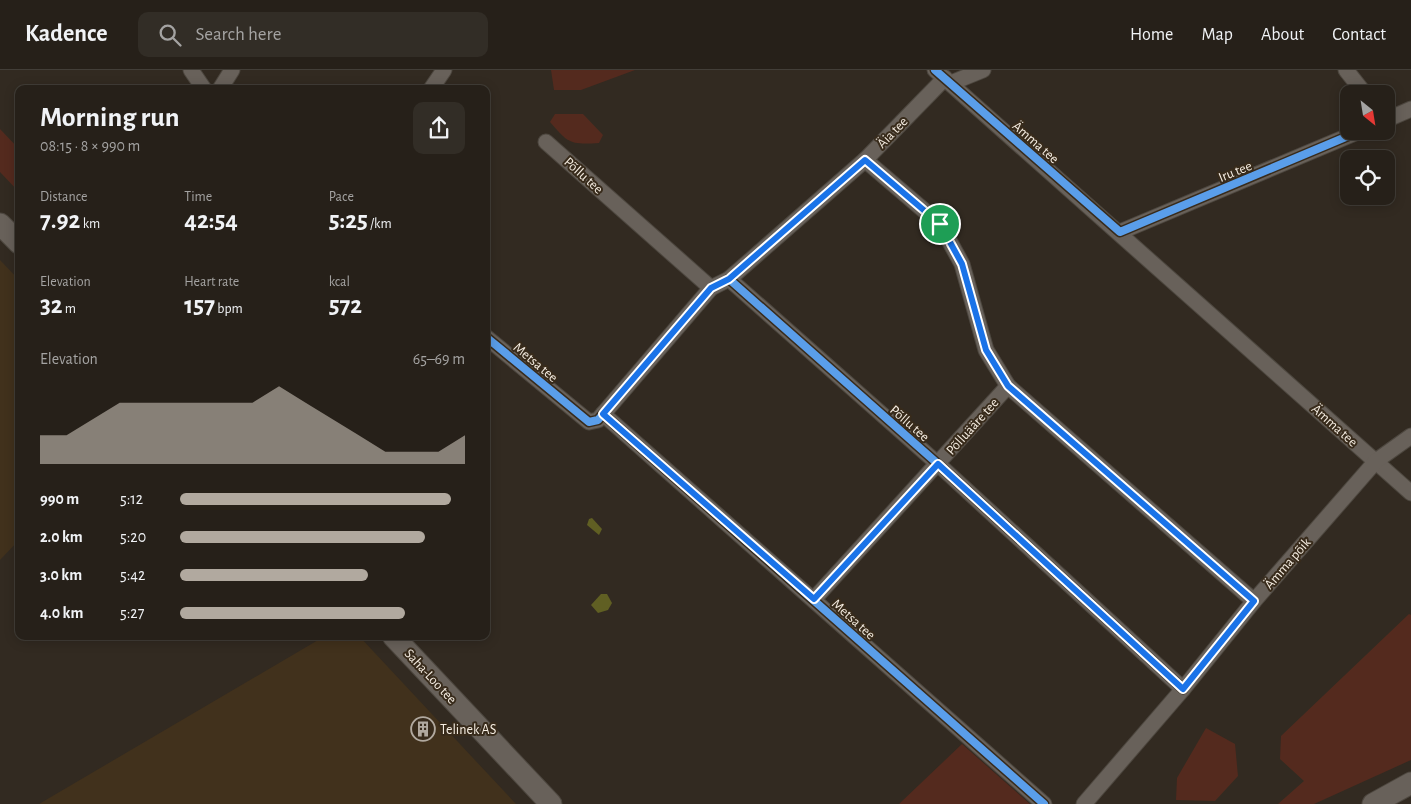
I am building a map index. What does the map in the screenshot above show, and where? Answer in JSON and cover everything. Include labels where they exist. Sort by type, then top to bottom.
[{"type":"main road","points":[[0,224],[15,239]]},
{"type":"main road","name":"Saha-Loo tee","points":[[397,640],[551,804]]},
{"type":"main road","points":[[1373,804],[1411,783]]},
{"type":"street","points":[[191,70],[201,85]]},
{"type":"street","points":[[223,85],[232,70]]},
{"type":"street","points":[[434,85],[444,70]]},
{"type":"street","name":"Äia tee","points":[[603,414],[711,288],[729,279],[865,160],[944,77],[983,70]]},
{"type":"street","points":[[1346,70],[1358,85]]},
{"type":"street","name":"Ämma tee","points":[[944,77],[1411,492]]},
{"type":"street","points":[[1395,115],[1411,109]]},
{"type":"street","name":"Iru tee","points":[[1120,232],[1340,139]]},
{"type":"street","name":"Põllu tee","points":[[546,142],[711,288]]},
{"type":"street","name":"Põlluääre tee","points":[[865,160],[940,224],[962,264],[986,350],[1008,386],[1254,601]]},
{"type":"street","name":"Põllu tee","points":[[729,279],[938,464],[1183,689]]},
{"type":"street","name":"Metsa tee","points":[[490,340],[589,422],[598,420],[603,414],[1044,804]]},
{"type":"street","name":"Põlluääre tee","points":[[814,599],[1008,386]]},
{"type":"street","name":"Ämma põik","points":[[1084,804],[1183,689],[1254,601],[1376,461],[1411,436]]},
{"type":"shaded area","points":[[551,70],[635,70],[581,90],[554,90]]},
{"type":"shaded area","points":[[555,114],[583,114],[603,135],[599,143],[582,144],[570,141],[550,122]]},
{"type":"shaded area","points":[[0,129],[15,145],[15,188],[0,172]]},
{"type":"shaded area","points":[[0,260],[15,276],[15,544],[0,560]]},
{"type":"shaded area","points":[[592,518],[602,529],[599,535],[587,525],[589,519]]},
{"type":"shaded area","points":[[601,594],[607,594],[612,603],[608,610],[598,613],[591,605]]},
{"type":"shaded area","points":[[1409,614],[1411,615],[1411,760],[1314,804],[1278,804],[1304,781],[1280,759],[1281,736]]},
{"type":"shaded area","points":[[318,640],[363,640],[516,804],[39,804]]},
{"type":"shaded area","points":[[1206,728],[1235,744],[1238,776],[1215,801],[1176,800],[1177,778]]},
{"type":"shaded area","points":[[962,744],[1030,804],[899,804]]},
{"type":"cycle path","points":[[935,70],[1120,232],[1340,139]]},
{"type":"cycle path","points":[[729,279],[938,464],[1183,689]]},
{"type":"cycle path","points":[[490,340],[589,422],[598,420],[603,414],[1044,804]]},
{"type":"place","name":"Telinek AS","points":[[423,729]]},
{"type":"route","points":[[865,160],[940,224],[962,264],[986,350],[1008,386],[1254,601],[1183,689],[938,464],[814,599],[603,414],[711,288],[729,279],[865,160]]}]
